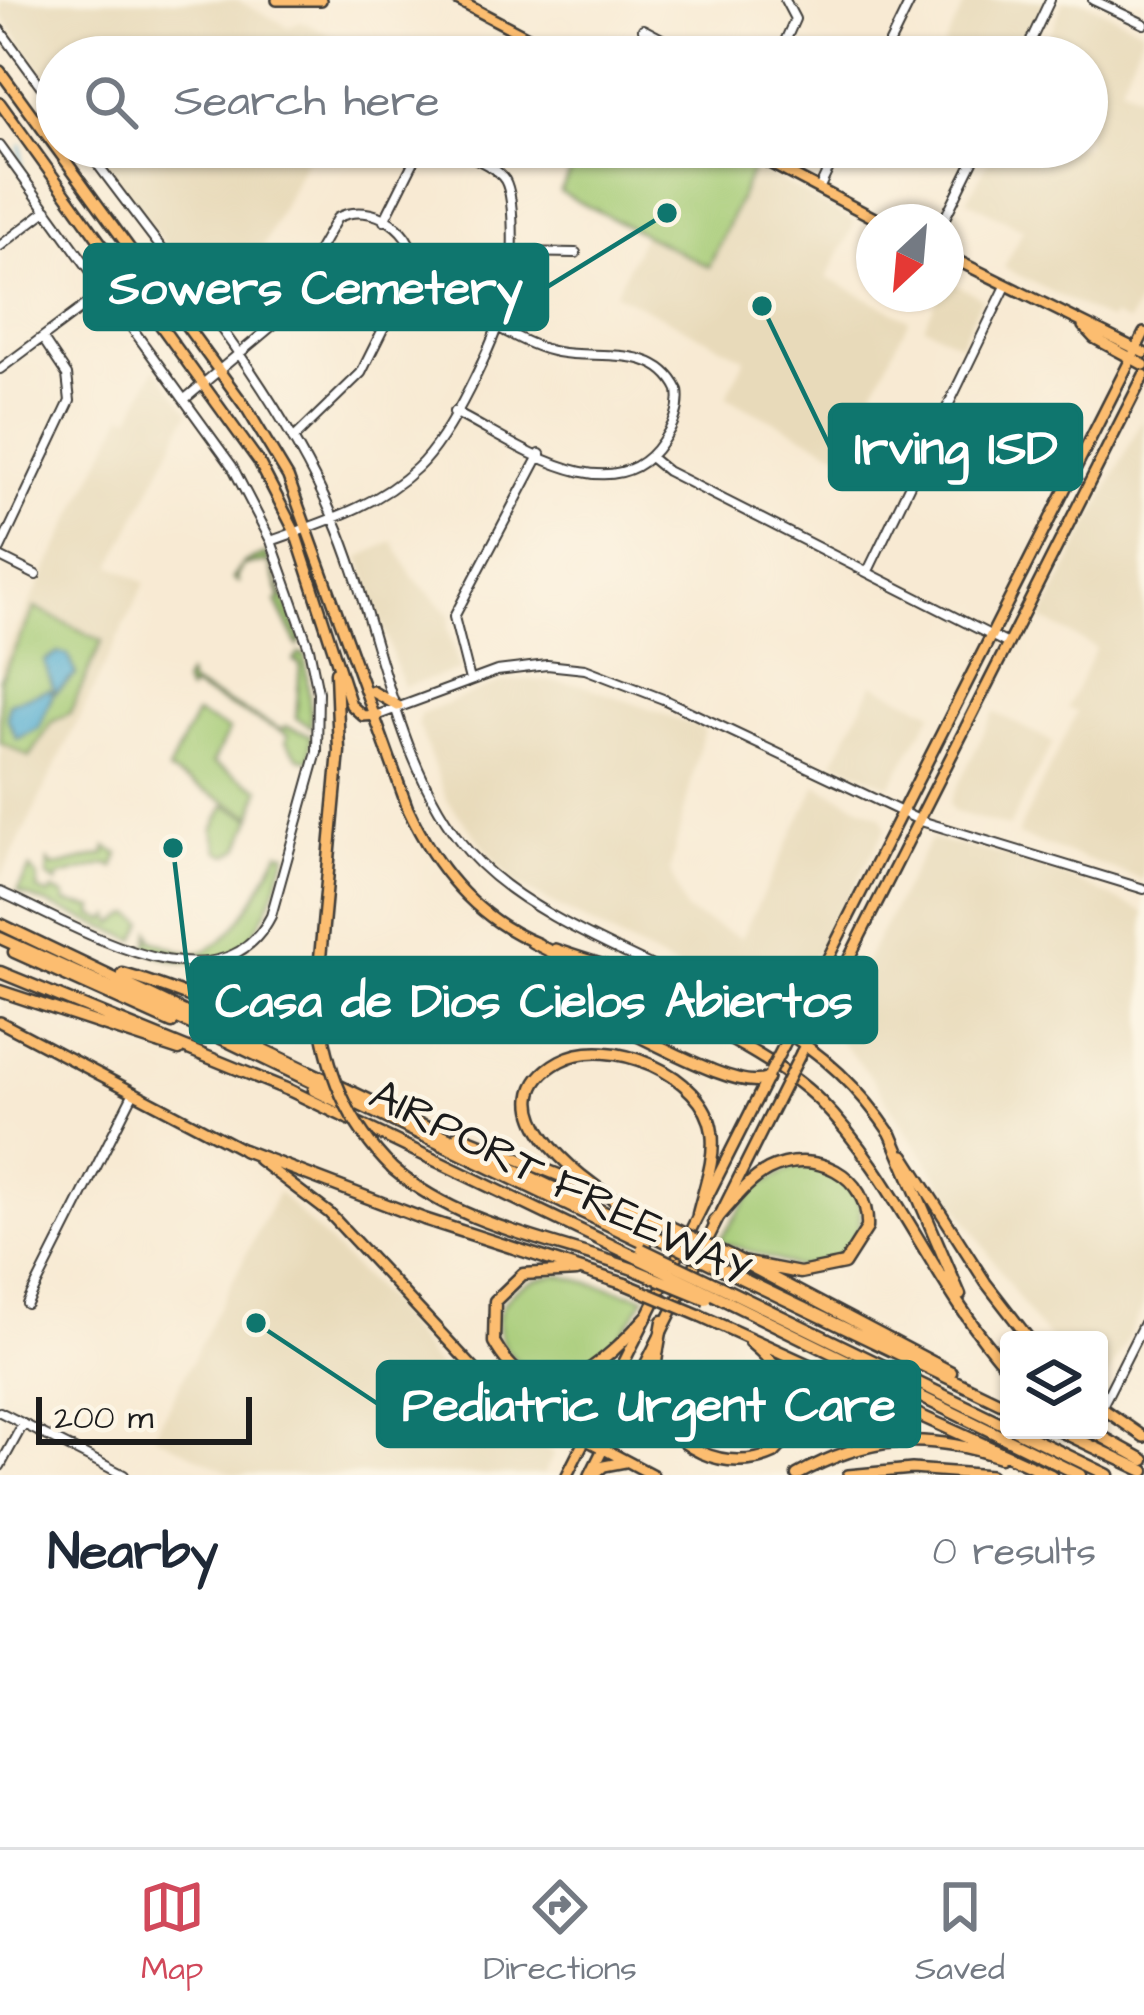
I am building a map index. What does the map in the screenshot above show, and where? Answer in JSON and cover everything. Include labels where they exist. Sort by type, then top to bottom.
[{"type":"highway","points":[[336,672],[339,751],[318,980],[332,1072],[358,1126],[393,1169],[430,1197],[471,1217],[642,1251]]},
{"type":"highway","name":"AIRPORT FREEWAY","points":[[0,924],[426,1126],[642,1251]]},
{"type":"highway","points":[[532,942],[755,1055],[817,1097],[851,1138],[1000,1359]]},
{"type":"highway","points":[[0,946],[259,1056],[642,1251]]},
{"type":"highway","points":[[0,946],[1000,1421]]},
{"type":"highway","points":[[88,964],[254,1017],[315,1019],[502,1003],[558,1006],[611,1022],[738,1081],[769,1075]]},
{"type":"highway","name":"AIRPORT FREEWAY","points":[[0,972],[212,1057],[716,1286],[1000,1403]]},
{"type":"highway","points":[[0,991],[212,1057]]},
{"type":"highway","points":[[617,1201],[562,1162],[537,1128],[533,1097],[539,1082],[560,1060],[576,1055],[614,1056],[654,1068],[699,1100],[712,1130],[712,1147],[698,1214]]},
{"type":"highway","points":[[426,1126],[480,1142],[617,1201],[743,1262],[953,1373],[990,1398]]},
{"type":"highway","points":[[891,1135],[977,1330]]},
{"type":"highway","points":[[243,1150],[424,1220],[625,1284],[1048,1475]]},
{"type":"highway","points":[[714,1222],[760,1174],[788,1162],[835,1169],[859,1190],[867,1228],[856,1253],[844,1264],[800,1273],[743,1262]]},
{"type":"highway","points":[[598,1274],[536,1270],[502,1289],[490,1329],[512,1366],[541,1381],[572,1381],[599,1367],[648,1315]]},
{"type":"highway","name":"AIRPORT FREEWAY","points":[[716,1286],[760,1318],[1080,1475]]},
{"type":"highway","points":[[663,1322],[655,1382],[668,1425],[694,1449],[746,1462],[775,1453],[785,1442],[793,1428],[795,1398],[782,1372],[732,1330]]},
{"type":"highway","points":[[797,1475],[856,1447],[906,1438],[953,1443],[1048,1475]]},
{"type":"highway","points":[[1037,1439],[1108,1475]]},
{"type":"highway","points":[[1049,1439],[1123,1475]]},
{"type":"highway","points":[[1077,1439],[1144,1471]]},
{"type":"highway","points":[[1106,1439],[1144,1460]]},
{"type":"main road","points":[[278,0],[320,0]]},
{"type":"main road","points":[[457,0],[526,36]]},
{"type":"main road","points":[[0,71],[36,120]]},
{"type":"main road","points":[[0,103],[36,152]]},
{"type":"main road","points":[[48,168],[207,382],[259,462],[295,532],[336,672],[357,713],[378,715]]},
{"type":"main road","points":[[71,168],[276,455],[310,526],[408,809],[431,854],[473,903],[532,942],[736,1007],[787,1039],[807,1042],[844,1074],[891,1135],[986,1283],[1023,1331]]},
{"type":"main road","points":[[779,168],[856,208]]},
{"type":"main road","points":[[964,264],[1137,354],[1144,365]]},
{"type":"main road","points":[[567,1475],[1144,333]]},
{"type":"main road","points":[[591,1475],[663,1322],[1144,375]]},
{"type":"main road","points":[[1127,411],[1144,393]]},
{"type":"main road","points":[[368,687],[398,706]]},
{"type":"main road","points":[[0,1022],[243,1150],[329,1214],[496,1392],[652,1475]]},
{"type":"main road","points":[[1108,1412],[1144,1437]]},
{"type":"main road","points":[[591,1475],[614,1462],[627,1462]]},
{"type":"main road","points":[[848,1475],[912,1468],[991,1475]]},
{"type":"street","points":[[784,0],[795,10],[788,36]]},
{"type":"street","points":[[893,36],[911,0]]},
{"type":"street","points":[[1033,36],[1050,0]]},
{"type":"street","points":[[1093,0],[1144,24]]},
{"type":"street","points":[[643,29],[656,36]]},
{"type":"street","points":[[0,30],[36,79]]},
{"type":"street","points":[[0,146],[232,466],[271,541],[316,675],[319,737],[274,908],[250,944],[217,963],[172,963],[0,892]]},
{"type":"street","points":[[100,168],[293,439],[334,519],[398,706],[445,822],[487,871],[532,903],[736,1007]]},
{"type":"street","points":[[384,221],[410,168]]},
{"type":"street","points":[[271,541],[334,519],[385,494],[415,471],[454,412],[509,287],[511,196],[505,181],[484,168]]},
{"type":"street","points":[[819,189],[829,168]]},
{"type":"street","points":[[952,204],[970,168]]},
{"type":"street","points":[[0,246],[47,210]]},
{"type":"street","points":[[186,398],[239,358],[282,316],[337,218],[362,212],[411,240],[416,253],[412,269],[361,373],[293,439]]},
{"type":"street","points":[[511,252],[575,253]]},
{"type":"street","points":[[867,572],[1006,286]]},
{"type":"street","points":[[0,369],[106,290]]},
{"type":"street","points":[[454,412],[595,476],[626,472],[650,457],[679,410],[678,391],[666,373],[626,355],[577,356],[542,349],[495,326]]},
{"type":"street","points":[[36,575],[0,553],[70,401],[68,375],[43,339]]},
{"type":"street","points":[[470,680],[454,617],[540,454]]},
{"type":"street","points":[[650,457],[667,471],[1008,644]]},
{"type":"street","points":[[378,715],[470,680],[532,665],[593,671],[920,820],[1144,889]]},
{"type":"street","points":[[27,1304],[134,1092]]},
{"type":"street","points":[[1108,1392],[1144,1323]]},
{"type":"street","points":[[0,1412],[124,1475]]},
{"type":"street","points":[[0,1466],[23,1424]]},
{"type":"shaded area","points":[[0,0],[237,0],[289,27],[301,21],[332,36],[36,36],[36,64],[0,13]]},
{"type":"shaded area","points":[[967,0],[1047,0],[1029,36],[949,36]]},
{"type":"shaded area","points":[[1064,0],[1081,0],[1144,30],[1121,85],[1144,97],[1144,291],[1128,323],[1113,316],[1110,321],[1004,268],[1023,229],[967,200],[985,168],[1108,168],[1108,36],[1049,36]]},
{"type":"shaded area","points":[[110,168],[302,168],[238,298],[217,318]]},
{"type":"shaded area","points":[[753,168],[855,222],[827,278],[856,292],[856,312],[895,312],[909,319],[842,455],[726,397],[745,358],[615,293],[644,234],[709,266]]},
{"type":"shaded area","points":[[964,289],[982,298],[960,344],[924,326],[931,312],[964,312]]},
{"type":"shaded area","points":[[155,368],[189,412],[112,565],[145,583],[0,880],[0,664],[124,414],[131,417]]},
{"type":"shaded area","points":[[1144,416],[1144,880],[1017,835],[1077,712],[1067,708],[1096,648],[1042,619]]},
{"type":"shaded area","points":[[393,541],[412,576],[450,615],[448,629],[460,670],[403,687],[360,557]]},
{"type":"shaded area","points":[[528,679],[583,685],[704,729],[670,870],[686,912],[741,938],[817,785],[882,817],[886,828],[783,1016],[767,1016],[512,882],[446,799],[418,723],[420,715],[500,682]]},
{"type":"shaded area","points":[[873,684],[933,712],[890,786],[834,761]]},
{"type":"shaded area","points":[[994,712],[1053,742],[1009,827],[955,812],[949,804]]},
{"type":"shaded area","points":[[930,839],[1031,861],[1144,912],[1144,1305],[1108,1377],[1108,1331],[1043,1331],[1033,1320],[869,1074],[837,1038],[839,1012]]},
{"type":"shaded area","points":[[278,1192],[386,1300],[433,1361],[497,1422],[554,1454],[543,1475],[234,1475],[154,1435]]},
{"type":"green space","points":[[573,168],[753,168],[709,267],[560,192]]},
{"type":"green space","points":[[266,554],[301,640],[298,646],[276,601],[281,598],[269,562],[243,565],[236,580],[240,583],[233,579],[245,562]]},
{"type":"green space","points":[[35,608],[102,641],[70,713],[52,722],[30,757],[0,742],[0,679]]},
{"type":"green space","points":[[299,654],[305,655],[312,727],[296,718],[300,664],[294,661]]},
{"type":"green space","points":[[187,676],[190,684],[282,730],[285,726],[311,735],[310,760],[299,758],[286,741],[288,735],[191,687],[188,692],[183,683]]},
{"type":"green space","points":[[196,714],[229,730],[213,763],[260,789],[253,816],[168,771]]},
{"type":"green space","points":[[225,805],[252,818],[240,848],[228,855],[219,851],[213,830]]},
{"type":"green space","points":[[106,847],[119,854],[114,868],[108,864],[58,877],[57,883],[47,876],[48,862],[53,867],[106,854]]},
{"type":"green space","points":[[279,852],[286,853],[279,880],[258,927],[243,945],[204,963],[178,961],[147,949],[150,932],[153,940],[188,953],[199,953],[225,938],[247,910]]},
{"type":"green space","points":[[30,868],[38,878],[37,890],[49,895],[53,890],[65,896],[65,902],[94,908],[93,915],[106,920],[112,916],[114,924],[131,914],[144,922],[136,940],[17,892]]},
{"type":"green space","points":[[796,1166],[834,1174],[856,1194],[860,1224],[844,1258],[796,1267],[719,1241],[755,1188]]},
{"type":"green space","points":[[559,1275],[645,1297],[608,1348],[571,1371],[539,1372],[514,1358],[500,1335],[501,1310],[519,1288]]},
{"type":"water","points":[[59,653],[68,655],[76,675],[55,693],[44,661]]},
{"type":"water","points":[[49,689],[53,694],[39,728],[17,739],[7,717],[9,703]]},
{"type":"waterway","points":[[21,145],[21,172]]},
{"type":"place","name":"Sowers Cemetery","points":[[667,213]]},
{"type":"place","name":"Irving ISD","points":[[762,306]]},
{"type":"place","name":"Casa de Dios Cielos Abiertos","points":[[173,848]]},
{"type":"place","name":"Pediatric Urgent Care","points":[[256,1323]]}]
